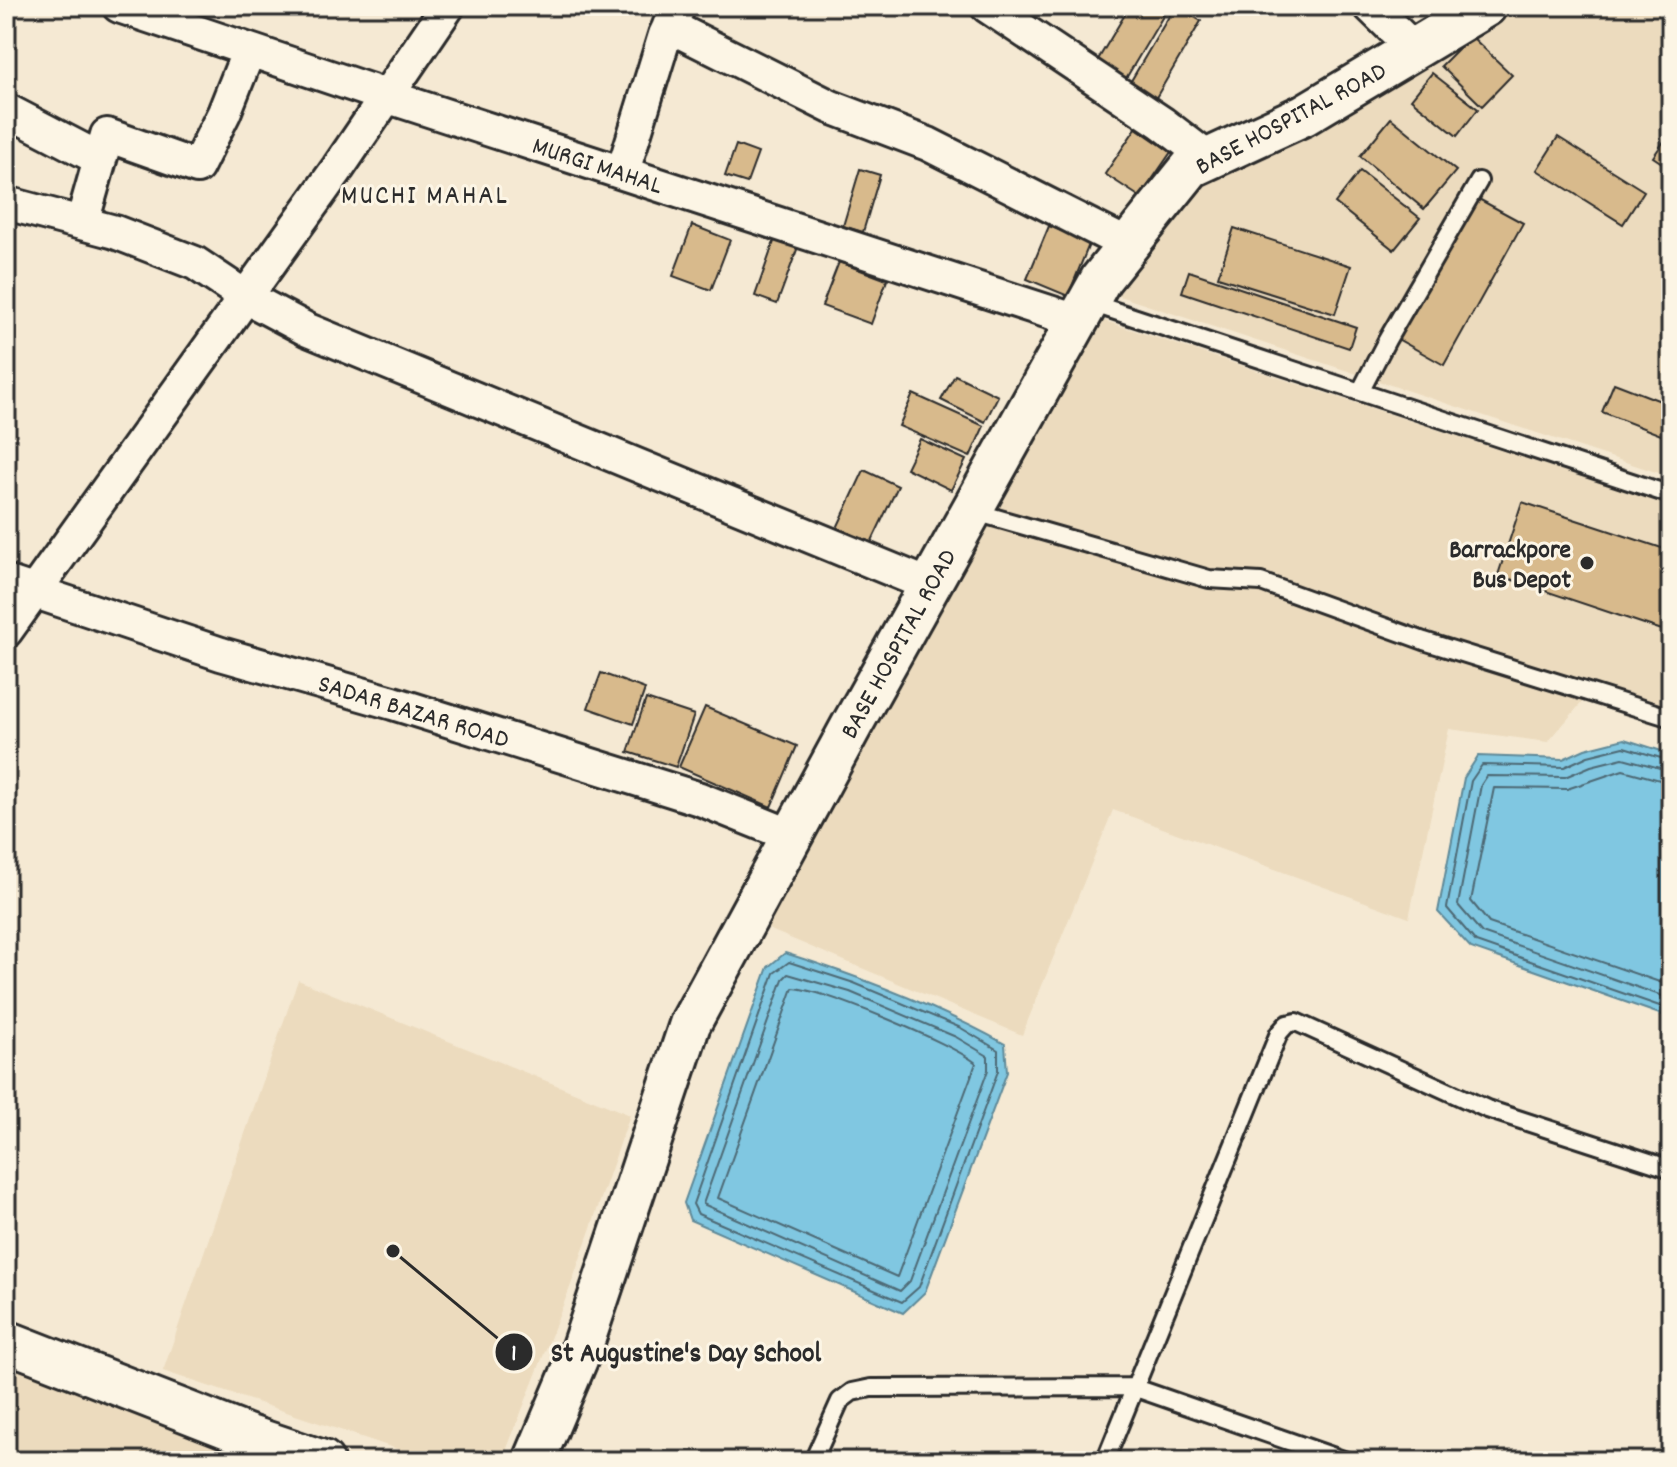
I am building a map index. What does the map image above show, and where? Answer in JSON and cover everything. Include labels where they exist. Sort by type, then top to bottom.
[{"type":"street","name":"MURGI MAHAL","points":[[119,6],[193,18],[249,50],[386,96],[1082,312]]},
{"type":"street","points":[[6,631],[20,587],[246,297],[448,6]]},
{"type":"street","points":[[987,6],[1162,123],[1209,159]]},
{"type":"street","points":[[1370,6],[1414,49]]},
{"type":"street","name":"BASE HOSPITAL ROAD","points":[[534,1461],[581,1350],[690,1024],[929,585],[1101,279],[1191,167],[1304,115],[1486,6]]},
{"type":"street","points":[[623,171],[674,16],[831,107],[928,144],[1128,245]]},
{"type":"street","points":[[82,223],[107,135],[197,167],[224,113],[249,50]]},
{"type":"street","points":[[6,110],[100,159]]},
{"type":"street","points":[[6,203],[115,232],[195,263],[246,297],[308,330],[929,585]]},
{"type":"street","name":"SADAR BAZAR ROAD","points":[[20,587],[221,654],[393,703],[700,799],[792,836]]},
{"type":"street","points":[[6,1341],[249,1436],[323,1461]]},
{"type":"lane","points":[[1360,392],[1479,181]]},
{"type":"lane","points":[[1082,312],[1360,392],[1671,495]]},
{"type":"lane","points":[[970,511],[1209,579],[1261,582],[1424,641],[1671,718]]},
{"type":"lane","points":[[1105,1461],[1279,1033],[1287,1024],[1296,1022],[1487,1109],[1671,1169]]},
{"type":"lane","points":[[813,1461],[840,1401],[852,1392],[871,1388],[1133,1387],[1346,1461]]},
{"type":"shaded area","points":[[1507,6],[1671,6],[1671,477],[1107,292],[1197,176]]},
{"type":"shaded area","points":[[1093,317],[1671,506],[1671,707],[1596,686],[1548,742],[1449,729],[1409,918],[1113,810],[1022,1035],[761,926]]},
{"type":"shaded area","points":[[298,980],[630,1115],[571,1285],[502,1461],[433,1461],[163,1371]]},
{"type":"shaded area","points":[[6,1356],[281,1461],[6,1461]]},
{"type":"water","points":[[1624,739],[1671,754],[1671,1018],[1471,948],[1438,912],[1464,778],[1478,756],[1563,759],[1585,749]]},
{"type":"water","points":[[785,953],[897,993],[1005,1044],[1007,1072],[925,1292],[903,1313],[690,1220],[684,1203],[768,967]]},
{"type":"building","points":[[1130,6],[1169,6],[1125,80],[1096,63]]},
{"type":"building","points":[[1175,6],[1201,21],[1154,101],[1128,86]]},
{"type":"building","points":[[1471,36],[1512,75],[1482,106],[1441,66]]},
{"type":"building","points":[[1432,73],[1478,109],[1457,136],[1411,99]]},
{"type":"building","points":[[1391,118],[1456,171],[1424,209],[1360,156]]},
{"type":"building","points":[[1136,128],[1171,152],[1140,197],[1105,174]]},
{"type":"building","points":[[1671,135],[1671,169],[1653,157]]},
{"type":"building","points":[[1558,137],[1644,191],[1623,224],[1537,170]]},
{"type":"building","points":[[736,145],[758,153],[747,183],[725,176]]},
{"type":"building","points":[[860,169],[880,175],[863,232],[843,226]]},
{"type":"building","points":[[1360,171],[1420,218],[1394,250],[1335,203]]},
{"type":"building","points":[[1475,197],[1523,223],[1444,365],[1396,338]]},
{"type":"building","points":[[692,225],[730,240],[711,290],[673,276]]},
{"type":"building","points":[[1049,226],[1090,242],[1068,296],[1027,279]]},
{"type":"building","points":[[1234,228],[1351,266],[1335,314],[1218,277]]},
{"type":"building","points":[[776,236],[799,244],[777,304],[755,296]]},
{"type":"building","points":[[839,262],[887,280],[871,324],[822,306]]},
{"type":"building","points":[[1189,271],[1356,327],[1349,348],[1182,292]]},
{"type":"building","points":[[955,375],[998,396],[985,422],[941,400]]},
{"type":"building","points":[[1614,383],[1671,405],[1671,425],[1666,437],[1602,412]]},
{"type":"building","points":[[913,394],[984,426],[970,457],[899,426]]},
{"type":"building","points":[[920,439],[966,460],[951,490],[906,468]]},
{"type":"building","points":[[864,470],[898,486],[871,543],[837,528]]},
{"type":"building","name":"Barrackpore Bus Depot","points":[[1522,502],[1671,551],[1671,633],[1498,575]]},
{"type":"building","points":[[601,673],[645,689],[633,724],[588,708]]},
{"type":"building","points":[[646,699],[694,715],[676,767],[628,752]]},
{"type":"building","points":[[705,707],[797,746],[771,807],[679,767]]},
{"type":"place","name":"Barrackpore Bus Depot","points":[[1587,563]]},
{"type":"place","name":"St Augustine's Day School","points":[[393,1251]]},
{"type":"district","name":"MUCHI MAHAL","points":[[425,193]]}]
